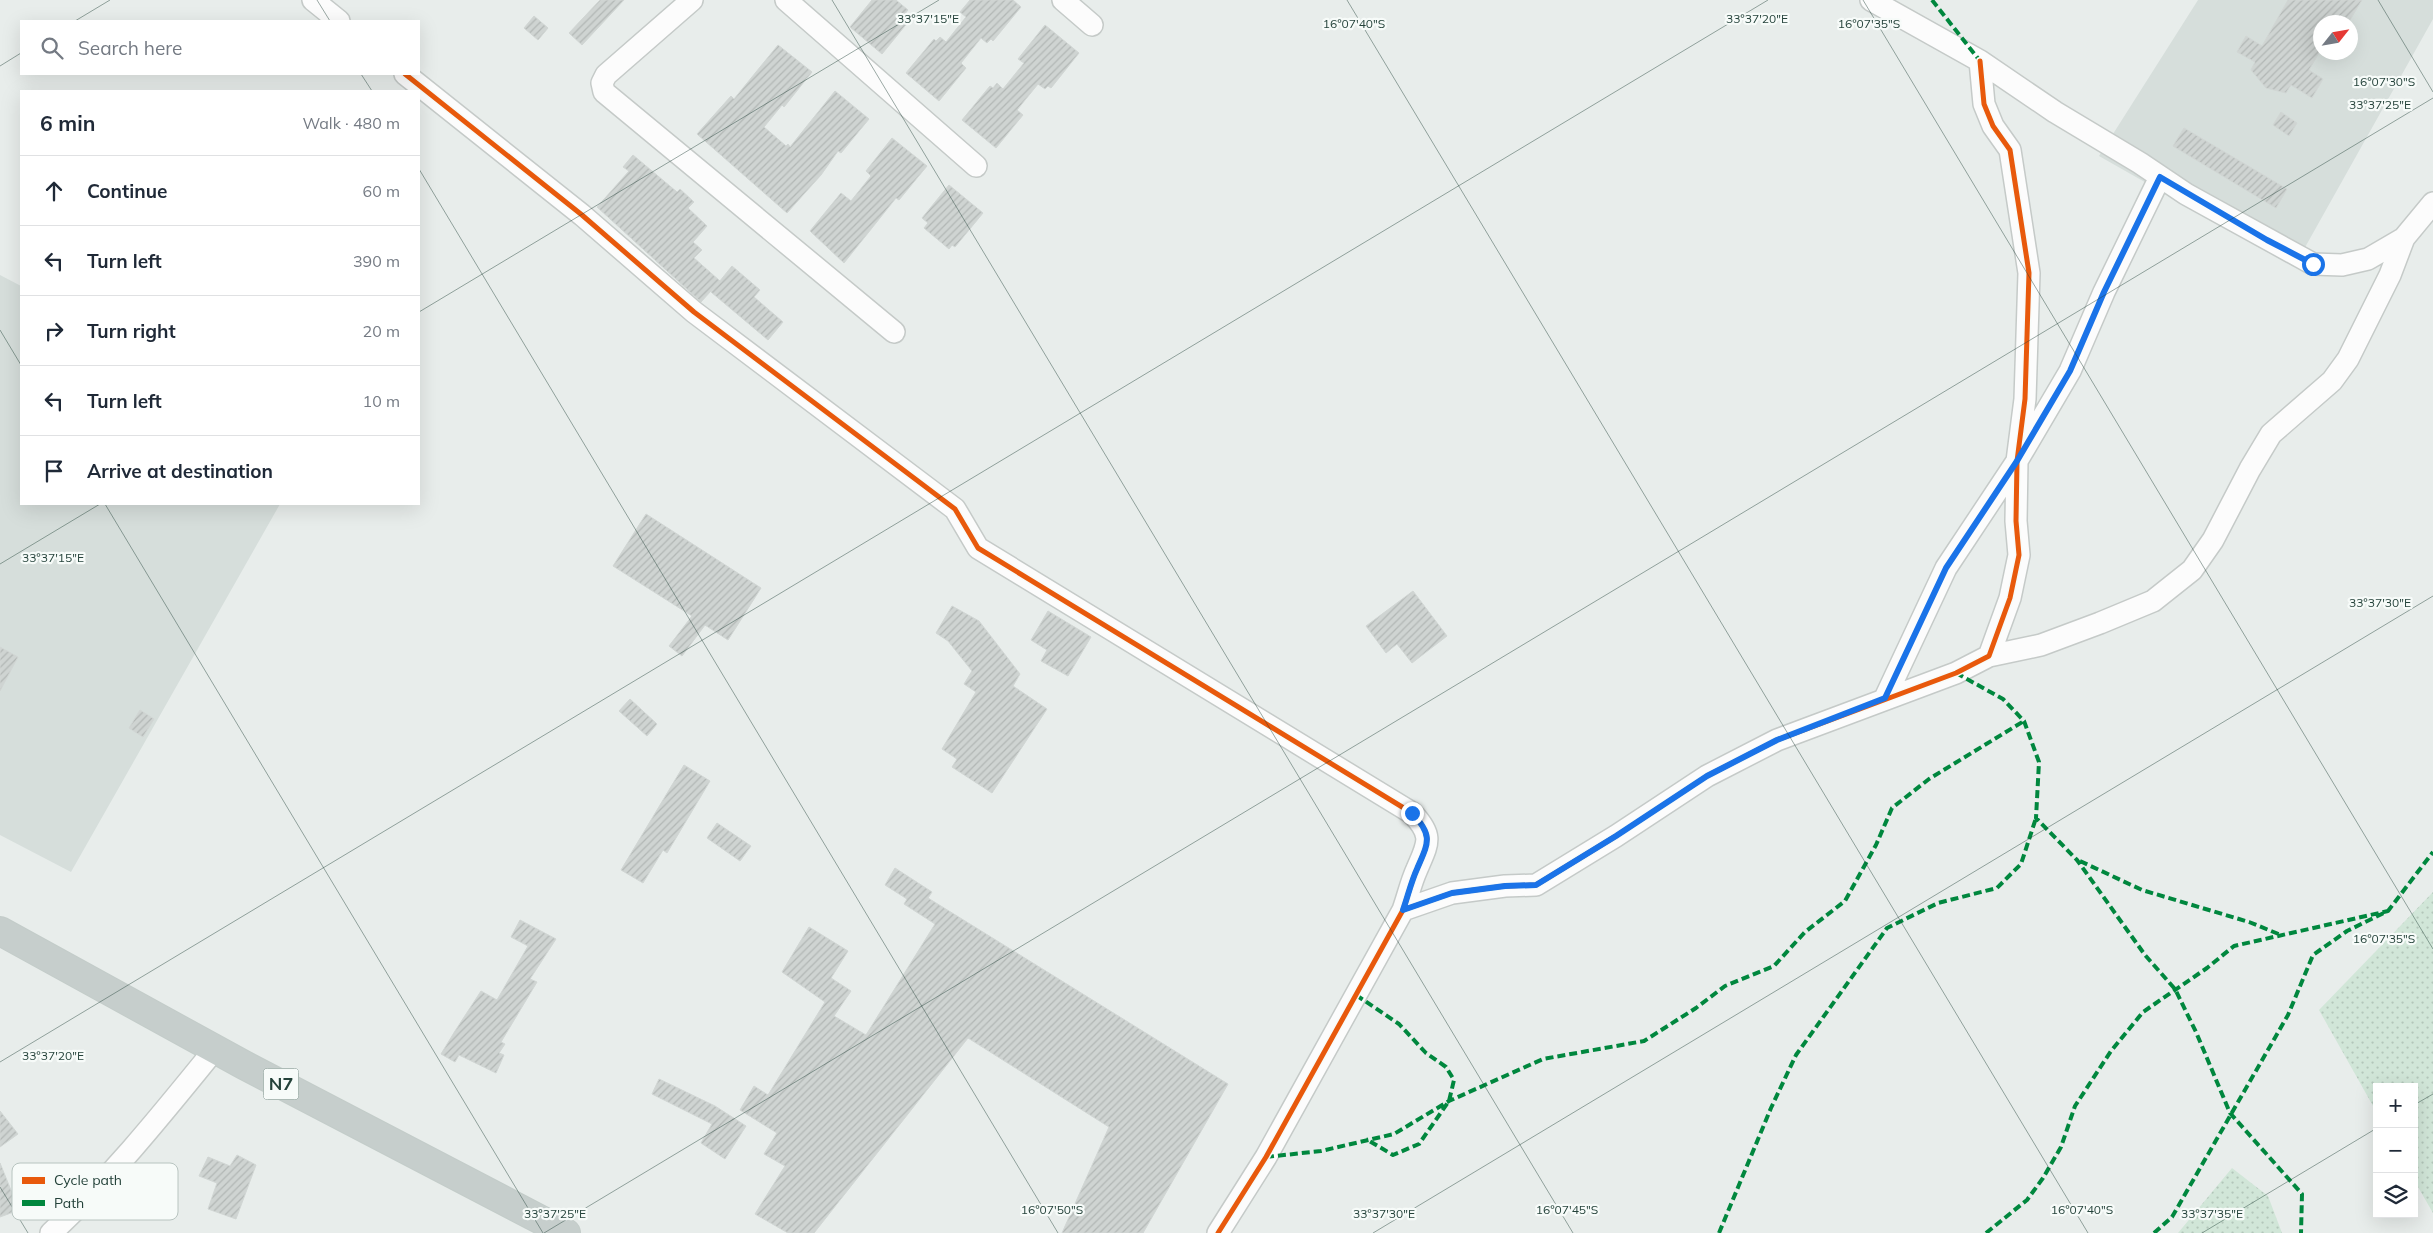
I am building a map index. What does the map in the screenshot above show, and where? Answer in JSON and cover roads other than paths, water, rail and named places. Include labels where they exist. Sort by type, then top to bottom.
[{"type":"highway","name":"N7","points":[[0,931],[215,1049],[566,1233]]},
{"type":"street","points":[[312,0],[338,20]]},
{"type":"street","points":[[692,0],[606,75],[602,83],[604,92],[894,332]]},
{"type":"street","points":[[786,0],[976,166]]},
{"type":"street","points":[[1063,0],[1092,24]]},
{"type":"street","points":[[1871,0],[1980,61],[2055,112],[2160,177],[2267,240],[2313,264],[2342,265],[2368,259],[2404,238]]},
{"type":"street","points":[[1980,61],[1984,104],[1993,126],[2010,150],[2029,273],[2025,399],[2017,461],[2016,521],[2019,555],[2010,598],[1988,656]]},
{"type":"street","points":[[406,75],[582,215],[694,312],[954,509],[978,548],[1412,813],[1424,826],[1427,848],[1417,868],[1403,910],[1266,1157],[1218,1233]]},
{"type":"street","points":[[1885,698],[1946,568],[2017,461],[2070,371],[2104,292],[2160,177]]},
{"type":"street","points":[[1403,910],[1452,893],[1505,886],[1536,885],[1616,836],[1707,776],[1777,740],[1956,673],[1988,656],[2041,645],[2152,601],[2192,570],[2213,540],[2250,469],[2271,434],[2332,381],[2348,359],[2390,275],[2404,238],[2433,203]]},
{"type":"street","points":[[121,1163],[215,1049]]},
{"type":"street","points":[[51,1233],[65,1220]]}]
